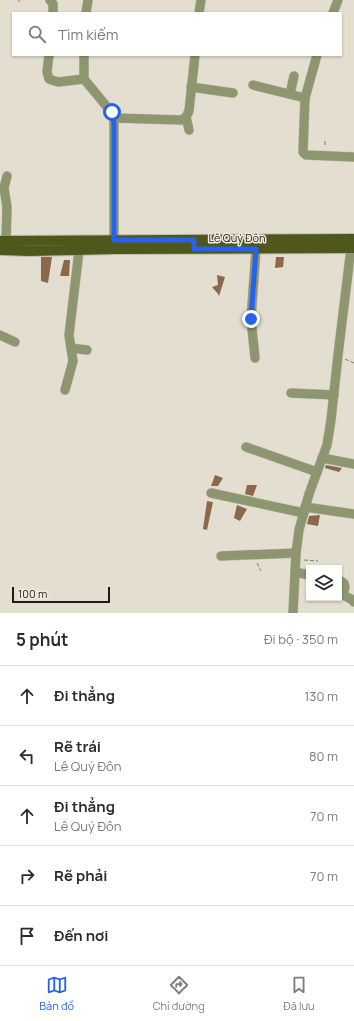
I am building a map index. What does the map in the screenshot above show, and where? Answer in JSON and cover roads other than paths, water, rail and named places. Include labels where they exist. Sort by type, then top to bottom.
[{"type":"main road","name":"Lê Quý Đôn","points":[[3,241],[114,240],[256,249],[353,245]]},
{"type":"main road","name":"Lê Quý Đôn","points":[[0,250],[29,252],[194,245],[353,245]]},
{"type":"street","points":[[50,0],[53,4],[53,12]]},
{"type":"street","points":[[86,12],[88,0]]},
{"type":"street","points":[[199,12],[201,0]]},
{"type":"street","points":[[333,12],[338,0]]},
{"type":"street","points":[[48,56],[47,72],[49,79],[58,82],[84,79]]},
{"type":"street","points":[[84,56],[84,79],[112,112],[114,118],[114,240]]},
{"type":"street","points":[[114,118],[181,120],[186,117],[189,111],[195,56]]},
{"type":"street","points":[[317,56],[305,98],[303,152],[306,155],[354,157]]},
{"type":"street","points":[[290,94],[294,76]]},
{"type":"street","points":[[253,85],[305,98]]},
{"type":"street","points":[[191,87],[234,93]]},
{"type":"street","points":[[186,117],[189,130]]},
{"type":"street","points":[[3,241],[7,207],[4,188],[7,176]]},
{"type":"street","points":[[293,613],[299,530],[304,510],[327,445],[353,245]]},
{"type":"street","points":[[255,358],[251,319],[256,249]]},
{"type":"street","points":[[65,390],[67,368],[73,361],[69,335],[79,251]]},
{"type":"street","points":[[0,335],[15,342]]},
{"type":"street","points":[[71,348],[87,350]]},
{"type":"street","points":[[291,393],[334,395]]},
{"type":"street","points":[[246,447],[317,472]]},
{"type":"street","points":[[322,458],[354,464]]},
{"type":"street","points":[[211,492],[304,510],[354,514]]},
{"type":"street","points":[[222,556],[258,554],[296,556]]},
{"type":"street","points":[[295,572],[306,574]]},
{"type":"street","points":[[342,582],[345,587],[343,594],[354,602]]}]
